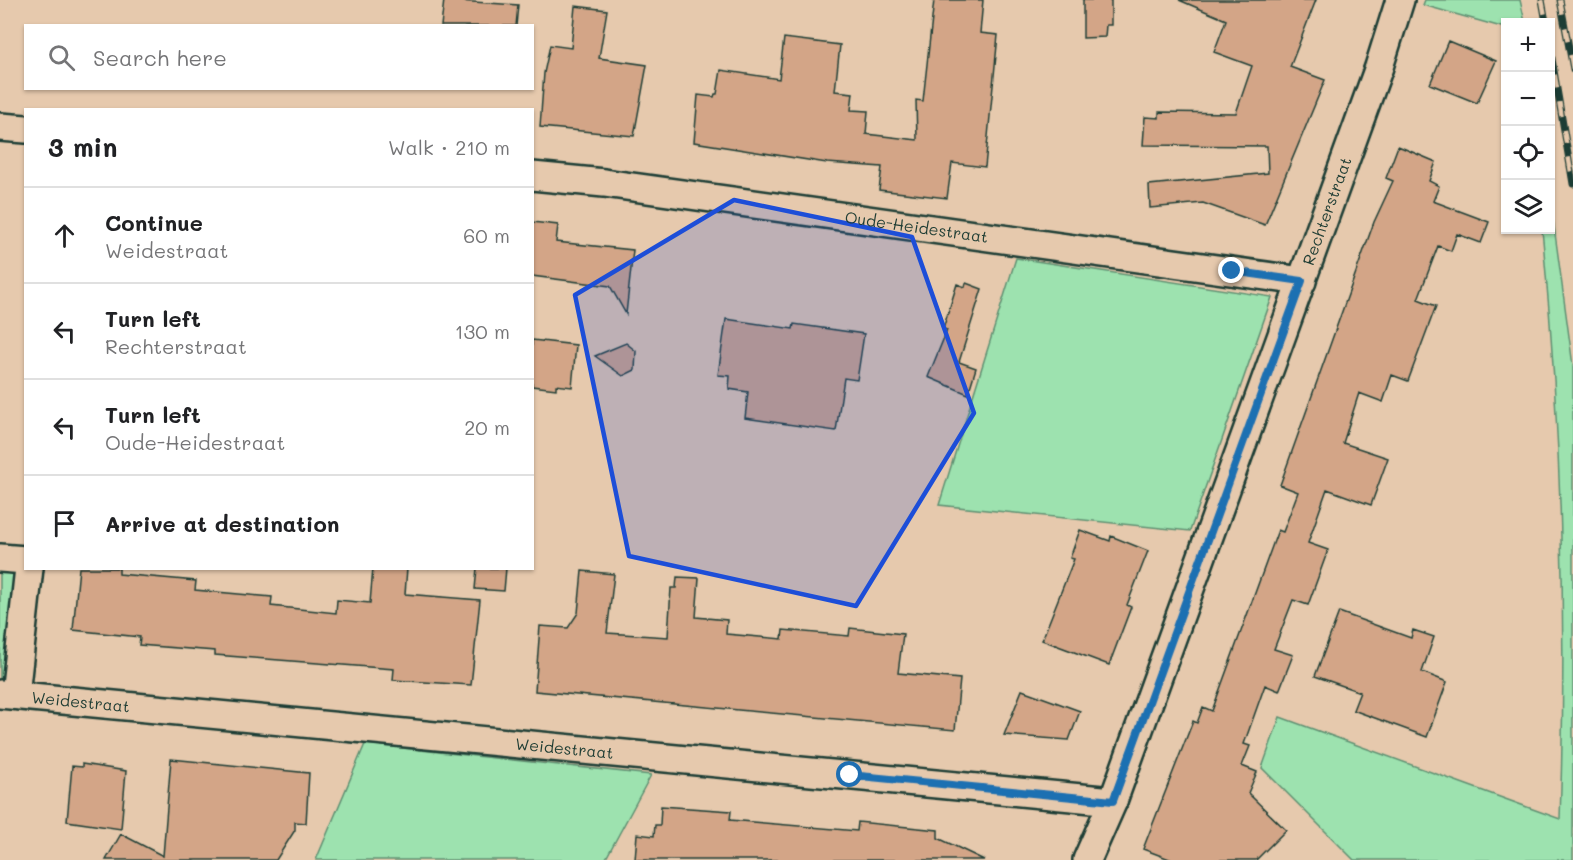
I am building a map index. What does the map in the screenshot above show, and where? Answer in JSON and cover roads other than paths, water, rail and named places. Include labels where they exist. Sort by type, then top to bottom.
[{"type":"street","name":"Rechterstraat","points":[[1087,860],[1113,801],[1379,67],[1400,0]]},
{"type":"street","points":[[0,127],[24,129]]},
{"type":"street","name":"Oude-Heidestraat","points":[[534,176],[604,183],[1302,281]]},
{"type":"street","points":[[0,558],[24,560]]},
{"type":"street","name":"Weidestraat","points":[[29,570],[8,694],[1113,801]]},
{"type":"railway","points":[[1542,0],[1545,18]]},
{"type":"railway","points":[[1560,0],[1573,69]]},
{"type":"railway","points":[[1554,72],[1573,184]]}]
